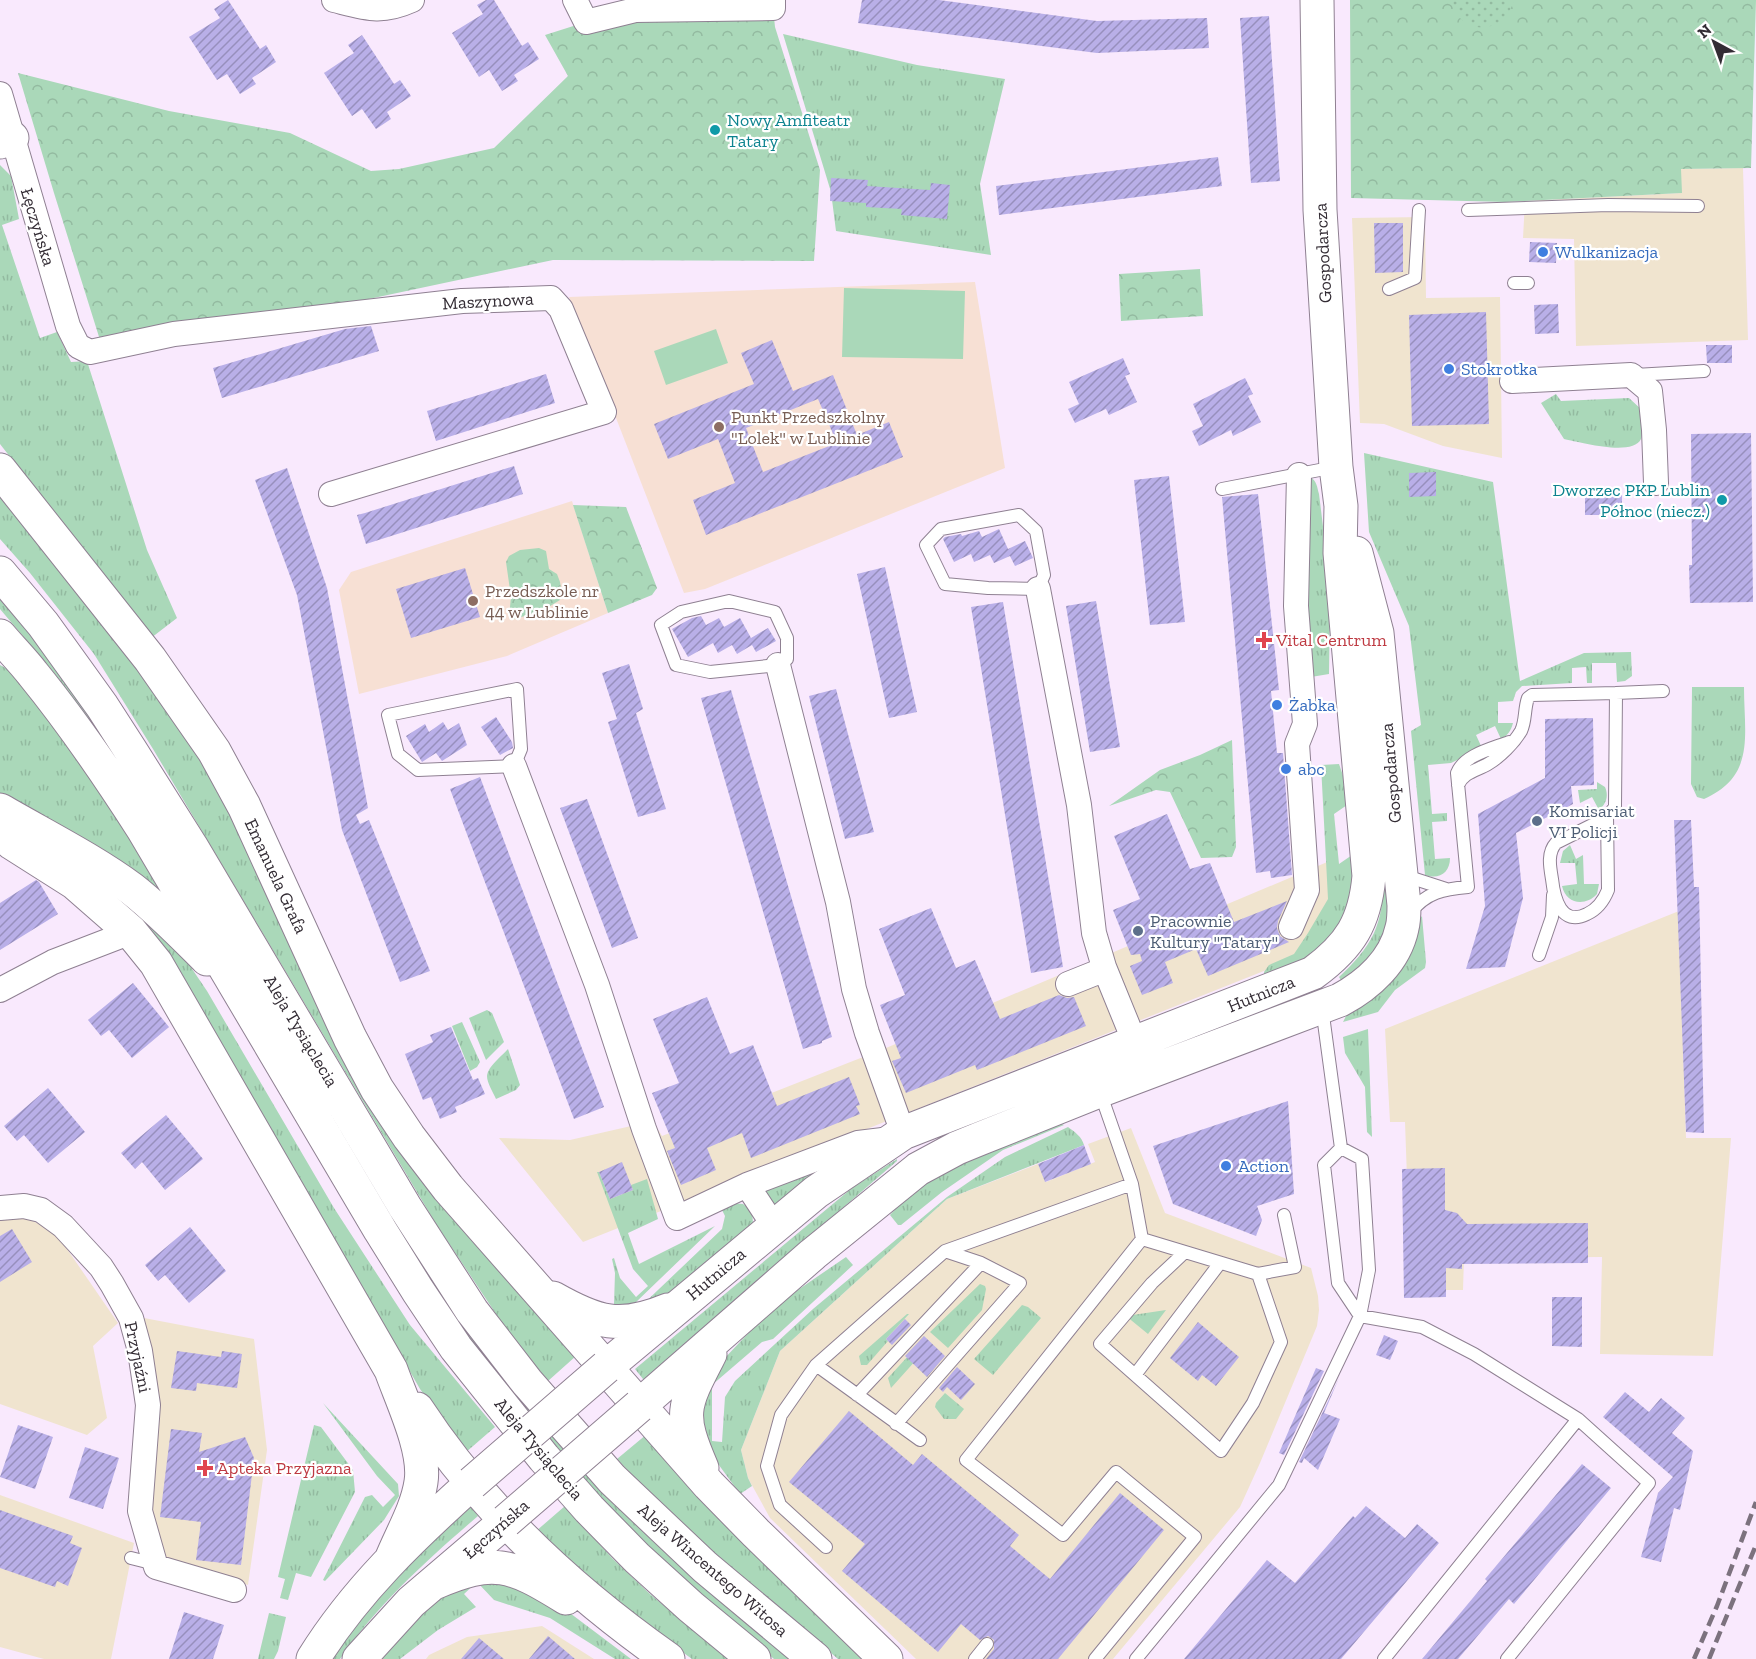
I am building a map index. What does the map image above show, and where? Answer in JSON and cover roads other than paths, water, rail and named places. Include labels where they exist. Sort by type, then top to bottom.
[{"type":"street","points":[[334,0],[373,9],[397,7],[412,0]]},
{"type":"street","points":[[575,0],[586,22],[635,10],[773,8],[773,0]]},
{"type":"street","name":"Gospodarcza","points":[[1313,973],[1344,947],[1356,930],[1363,912],[1369,876],[1340,553],[1341,506],[1336,467],[1320,210],[1317,0]]},
{"type":"street","name":"Łęczyńska","points":[[0,94],[6,140],[68,326],[78,346],[90,352]]},
{"type":"street","name":"Maszynowa","points":[[90,352],[174,334],[462,301],[551,298],[561,309],[604,411],[331,494]]},
{"type":"street","points":[[1512,381],[1631,375],[1650,391],[1656,483]]},
{"type":"street","name":"Emanuela Grafa","points":[[0,470],[150,659],[214,751],[244,806],[350,1038],[390,1111],[448,1188],[606,1367]]},
{"type":"street","points":[[1291,927],[1307,890],[1296,744],[1305,724],[1296,606],[1299,475]]},
{"type":"street","name":"Gospodarcza","points":[[1322,1006],[1357,991],[1389,959],[1403,928],[1404,905],[1411,875],[1377,633],[1341,506]]},
{"type":"street","name":"Aleja Tysiąclecia","points":[[0,573],[49,633],[102,706],[131,751],[191,846],[405,1207],[466,1302],[527,1382],[612,1479]]},
{"type":"street","points":[[1038,589],[1079,805],[1094,933],[1104,967],[1135,1043]]},
{"type":"street","name":"Aleja Tysiąclecia","points":[[6,649],[57,705],[110,778],[167,868],[418,1291],[456,1348],[544,1458],[589,1509],[637,1558],[754,1659]]},
{"type":"street","points":[[514,766],[597,985],[644,1129],[677,1218],[747,1185],[858,1143],[898,1136],[854,989],[838,902],[778,665]]},
{"type":"street","points":[[0,810],[130,888],[152,905],[238,990]]},
{"type":"street","points":[[4,838],[75,883],[145,947],[167,980],[391,1370],[441,1445],[534,1551],[631,1633],[668,1659]]},
{"type":"street","points":[[0,990],[53,962],[131,932]]},
{"type":"street","points":[[1068,984],[1098,972]]},
{"type":"street","name":"Hutnicza","points":[[391,1560],[472,1483],[677,1307],[816,1192],[898,1136],[1094,1076],[1322,1006],[1313,973],[1135,1043],[1094,1076],[918,1168],[813,1254],[639,1406]]},
{"type":"street","points":[[747,1185],[774,1226]]},
{"type":"street","name":"Przyjaźni","points":[[0,1208],[24,1206],[40,1210],[63,1226],[101,1267],[131,1318],[140,1351],[148,1405],[140,1511],[155,1564]]},
{"type":"street","points":[[538,1289],[572,1308],[612,1322],[647,1319],[677,1307]]},
{"type":"street","points":[[709,1485],[689,1437],[686,1408],[690,1393],[717,1339]]},
{"type":"street","points":[[606,1367],[709,1485],[886,1659]]},
{"type":"street","points":[[313,1659],[346,1611],[391,1560],[421,1482],[421,1463],[417,1441],[391,1370]]},
{"type":"street","name":"Łęczyńska","points":[[359,1659],[404,1609],[639,1406]]},
{"type":"street","name":"Aleja Wincentego Witosa","points":[[612,1479],[705,1567],[815,1659]]},
{"type":"street","points":[[155,1564],[156,1567],[234,1590]]},
{"type":"street","points":[[434,1583],[482,1566],[515,1570],[534,1579],[595,1617],[631,1633]]},
{"type":"lane","points":[[1468,210],[1608,205],[1698,206]]},
{"type":"lane","points":[[1389,289],[1415,278],[1419,210]]},
{"type":"lane","points":[[1514,283],[1528,283]]},
{"type":"lane","points":[[1631,375],[1704,371]]},
{"type":"lane","points":[[1222,489],[1336,467]]},
{"type":"lane","points":[[1018,515],[1036,531],[1044,575],[1038,589],[945,584],[926,546],[940,529],[1018,515]]},
{"type":"lane","points":[[729,601],[775,612],[787,638],[787,659],[778,665],[710,672],[676,665],[661,625],[681,612],[729,601]]},
{"type":"lane","points":[[517,689],[521,749],[514,766],[418,770],[398,754],[388,715],[517,689]]},
{"type":"lane","points":[[1403,928],[1418,903],[1446,889],[1468,887],[1458,779],[1487,765],[1515,740],[1524,723],[1528,698],[1532,695],[1663,691]]},
{"type":"lane","points":[[1539,955],[1552,917],[1551,848],[1556,843],[1607,816],[1613,812],[1615,807],[1616,693]]},
{"type":"lane","points":[[1553,894],[1562,912],[1576,917],[1591,913],[1605,899],[1609,882],[1607,816]]},
{"type":"lane","points":[[1411,875],[1446,889]]},
{"type":"lane","points":[[1322,1006],[1341,1148]]},
{"type":"lane","points":[[1094,1076],[1132,1184],[1142,1239],[966,1460],[1063,1535],[1116,1472],[1195,1537],[1095,1659]]},
{"type":"lane","points":[[1136,1659],[1279,1485],[1360,1316],[1370,1270],[1362,1159],[1341,1148]]},
{"type":"lane","points":[[1341,1148],[1324,1165],[1338,1283],[1360,1316],[1422,1327],[1474,1353],[1578,1419],[1649,1484],[1507,1659]]},
{"type":"lane","points":[[826,1547],[780,1505],[767,1466],[781,1414],[816,1365],[945,1251],[1132,1184]]},
{"type":"lane","points":[[1142,1239],[1258,1274],[1295,1267],[1284,1215]]},
{"type":"lane","points":[[897,1424],[1020,1282],[981,1263],[945,1251]]},
{"type":"lane","points":[[1185,1252],[1152,1283],[1100,1344],[1221,1451],[1253,1403],[1281,1342],[1258,1274]]},
{"type":"lane","points":[[857,1395],[981,1263]]},
{"type":"lane","points":[[1135,1375],[1220,1263]]},
{"type":"lane","points":[[816,1365],[920,1440]]},
{"type":"lane","points":[[1384,1659],[1578,1419]]},
{"type":"lane","points":[[131,1558],[155,1564]]},
{"type":"lane","points":[[975,1659],[987,1644]]},
{"type":"railway","points":[[1694,1659],[1717,1606],[1756,1502]]},
{"type":"railway","points":[[1709,1659],[1756,1545]]},
{"type":"place","name":"Nowy Amfiteatr Tatary","points":[[715,130]]},
{"type":"place","name":"Wulkanizacja","points":[[1543,252]]},
{"type":"place","name":"Stokrotka","points":[[1449,369]]},
{"type":"place","name":"Punkt Przedszkolny \"Lolek\" w Lublinie","points":[[719,427]]},
{"type":"place","name":"Dworzec PKP Lublin Północ (niecz.)","points":[[1722,500]]},
{"type":"place","name":"Przedszkole nr 44 w Lublinie","points":[[473,601]]},
{"type":"place","name":"Vital Centrum","points":[[1264,640]]},
{"type":"place","name":"Żabka","points":[[1277,705]]},
{"type":"place","name":"abc","points":[[1286,769]]},
{"type":"place","name":"Komisariat VI Policji","points":[[1537,821]]},
{"type":"place","name":"Pracownie Kultury \"Tatary\"","points":[[1138,931]]},
{"type":"place","name":"Action","points":[[1226,1166]]},
{"type":"place","name":"Apteka Przyjazna","points":[[205,1468]]}]
